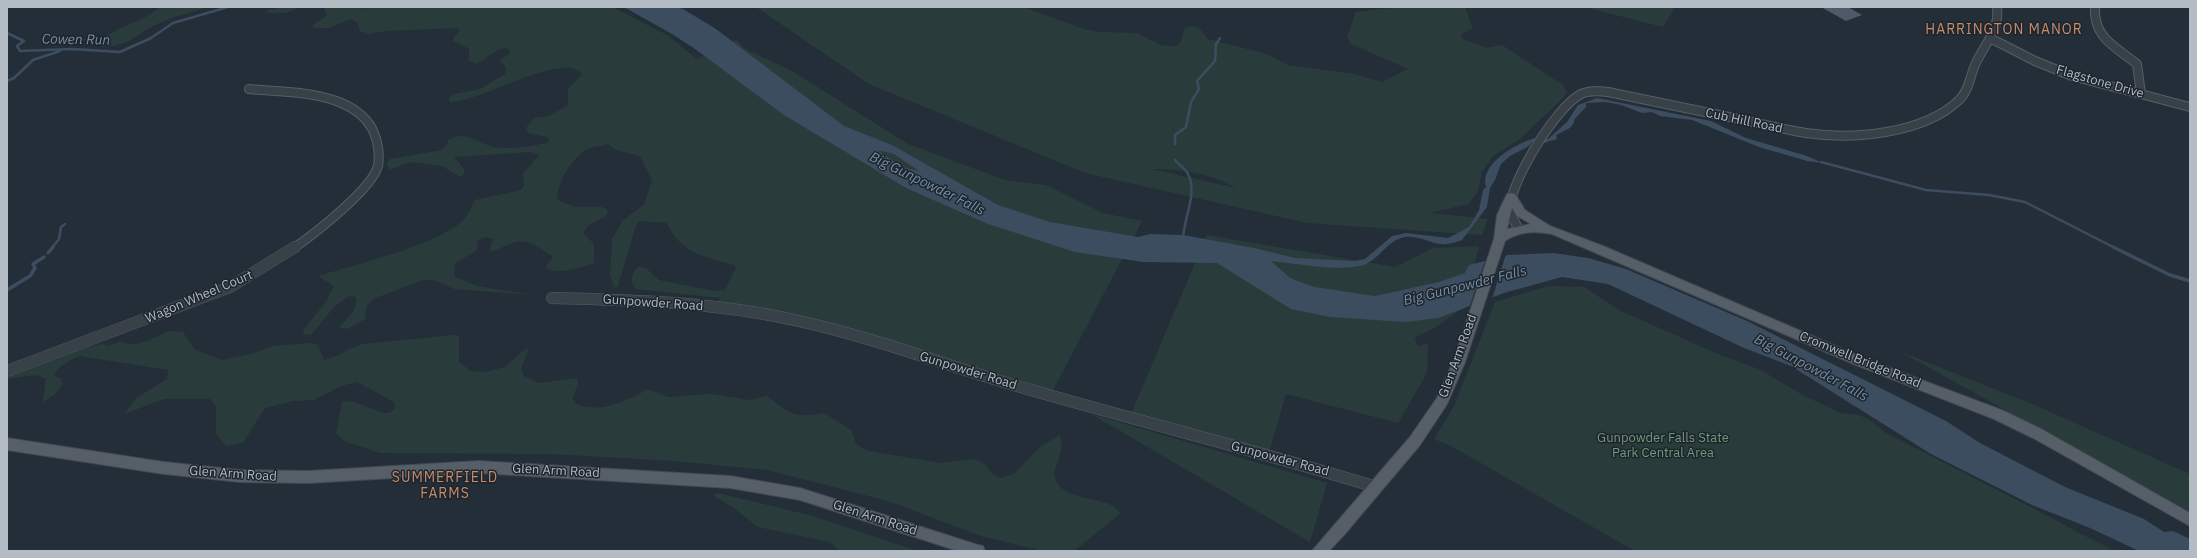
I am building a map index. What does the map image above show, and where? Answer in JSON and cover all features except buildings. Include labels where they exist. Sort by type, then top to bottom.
[{"type":"main road","points":[[1511,197],[1521,213],[1555,231]]},
{"type":"main road","name":"Glen Arm Road","points":[[1319,551],[1339,531],[1415,441],[1442,400],[1459,362],[1499,243],[1503,215],[1511,197]]},
{"type":"main road","name":"Cromwell Bridge Road","points":[[1519,229],[1536,227],[1555,231],[1861,362],[1999,415],[2038,434],[2190,520]]},
{"type":"main road","points":[[1499,243],[1506,233],[1519,229]]},
{"type":"main road","name":"Glen Arm Road","points":[[7,444],[164,468],[240,476],[308,477],[479,467],[530,468],[730,482],[800,494],[978,551]]},
{"type":"street","name":"Cub Hill Road","points":[[1511,197],[1540,140],[1577,96],[1587,92],[1599,91],[1792,131],[1840,136],[1869,134],[1918,123],[1952,106],[1964,93],[1975,63],[1992,40],[1999,24],[1997,7]]},
{"type":"street","points":[[2095,7],[2095,27],[2104,39],[2137,64],[2141,94]]},
{"type":"street","name":"Flagstone Drive","points":[[1992,40],[2035,61],[2072,76],[2190,107]]},
{"type":"street","name":"Wagon Wheel Court","points":[[7,372],[237,284],[312,235],[331,220],[367,183],[377,168],[378,144],[375,132],[370,122],[349,107],[317,97],[249,89]]},
{"type":"street","points":[[1511,197],[1511,214],[1519,229]]},
{"type":"street","name":"Gunpowder Road","points":[[552,298],[696,305],[762,313],[805,323],[1029,389],[1290,460],[1376,487]]},
{"type":"green space","points":[[160,7],[208,7],[161,22],[125,43],[101,47],[98,43],[112,32],[145,17]]},
{"type":"green space","points":[[283,7],[302,7],[285,13],[267,13],[268,10]]},
{"type":"green space","points":[[323,7],[612,7],[667,35],[697,59],[736,40],[745,49],[792,71],[908,144],[1005,180],[1046,185],[1103,213],[1142,221],[1052,392],[717,304],[720,298],[635,289],[631,281],[634,271],[639,267],[646,268],[659,280],[715,291],[725,290],[736,268],[734,265],[703,256],[686,247],[672,233],[667,223],[639,221],[636,225],[618,286],[614,288],[610,274],[612,239],[623,220],[644,205],[652,181],[640,156],[619,151],[608,144],[589,148],[574,160],[565,173],[559,187],[558,194],[558,200],[575,207],[602,207],[608,210],[606,216],[589,225],[583,233],[594,244],[594,263],[570,270],[550,270],[545,268],[553,257],[536,245],[521,241],[490,252],[489,250],[493,239],[485,237],[478,240],[477,250],[454,264],[455,277],[477,286],[532,295],[454,289],[434,280],[423,280],[373,299],[366,307],[365,319],[347,329],[339,327],[354,310],[356,297],[349,296],[335,306],[311,335],[303,334],[304,329],[325,303],[334,286],[318,276],[396,253],[438,236],[454,227],[465,218],[475,200],[521,190],[524,186],[523,174],[539,155],[531,152],[454,157],[465,170],[463,176],[460,177],[442,166],[411,162],[389,170],[387,164],[390,159],[442,150],[447,145],[448,140],[460,136],[471,138],[500,148],[547,143],[549,140],[546,137],[528,133],[526,128],[534,118],[549,116],[568,105],[568,89],[582,74],[572,68],[557,69],[539,73],[480,95],[450,102],[449,98],[454,94],[480,89],[505,74],[506,67],[500,61],[510,53],[509,49],[500,49],[477,64],[469,61],[469,49],[453,41],[454,36],[460,31],[457,28],[385,31],[369,34],[360,31],[357,22],[350,19],[329,28],[315,28],[312,25],[324,18],[327,14]]},
{"type":"green space","points":[[756,7],[1024,7],[1083,29],[1101,32],[1137,33],[1161,45],[1170,46],[1177,46],[1180,43],[1185,28],[1192,26],[1199,28],[1208,39],[1267,54],[1288,65],[1354,74],[1382,82],[1408,69],[1351,44],[1347,37],[1356,12],[1400,7],[1465,7],[1473,28],[1461,34],[1463,39],[1487,48],[1502,45],[1563,85],[1567,92],[1565,96],[1520,139],[1493,156],[1482,172],[1477,193],[1468,204],[1430,213],[1488,219],[1482,235],[1307,223],[1085,173],[869,84]],"holes":[[[1151,169],[1206,175],[1236,188]]]},
{"type":"green space","points":[[1584,7],[1675,7],[1663,27]]},
{"type":"green space","points":[[1207,235],[1395,267],[1433,248],[1479,246],[1463,308],[1436,327],[1414,338],[1418,346],[1428,344],[1427,373],[1398,423],[1286,394],[1269,452],[1131,414]]},
{"type":"green space","name":"Gunpowder Falls State Park Central Area","points":[[1548,286],[1584,287],[1619,310],[1720,355],[1761,370],[1799,393],[1840,413],[1859,415],[1870,420],[1886,433],[2115,551],[1635,551],[1453,447],[1434,439],[1454,406],[1495,302]]},
{"type":"green space","points":[[169,331],[183,332],[195,350],[222,360],[251,354],[272,346],[312,343],[318,345],[324,360],[363,344],[453,335],[459,337],[459,362],[471,371],[485,372],[505,367],[523,351],[529,348],[521,369],[524,376],[538,383],[577,378],[578,385],[572,398],[576,404],[585,407],[595,408],[613,405],[648,389],[668,397],[711,394],[750,400],[767,396],[793,414],[814,415],[824,413],[851,430],[856,444],[868,451],[941,463],[973,459],[986,465],[992,474],[1000,478],[1014,474],[1040,447],[1060,435],[1061,448],[1055,468],[1055,477],[1058,484],[1063,490],[1079,496],[1104,502],[1111,505],[1121,513],[1074,551],[1043,551],[981,536],[888,501],[767,470],[675,461],[552,454],[380,453],[344,441],[336,433],[342,402],[351,401],[384,413],[389,413],[395,409],[394,402],[357,382],[341,386],[314,400],[293,401],[265,408],[243,443],[226,446],[216,434],[216,407],[210,399],[164,399],[124,414],[136,398],[167,379],[168,370],[80,356],[69,361],[56,372],[54,376],[61,378],[63,384],[54,395],[43,402],[46,379],[36,375],[8,379],[11,373],[57,355],[102,344],[109,346],[120,341],[132,344],[145,342]]},
{"type":"green space","points":[[1899,351],[2032,404],[2190,474],[2190,512]]},
{"type":"green space","points":[[1091,414],[1327,483],[1310,542]]},
{"type":"green space","points":[[718,493],[813,516],[917,551],[840,551],[829,542],[758,527],[735,509],[713,495]]},
{"type":"water","name":"Big Gunpowder Falls","points":[[624,7],[676,7],[683,9],[716,29],[844,126],[892,145],[998,205],[1050,222],[1138,237],[1150,234],[1183,235],[1254,248],[1295,258],[1355,261],[1365,259],[1392,236],[1406,233],[1448,238],[1458,233],[1469,227],[1479,210],[1483,190],[1486,187],[1485,179],[1488,170],[1500,156],[1517,145],[1532,139],[1548,139],[1567,122],[1578,105],[1597,98],[1711,121],[1746,138],[1807,156],[1823,163],[1807,161],[1759,147],[1692,120],[1660,116],[1652,112],[1642,113],[1621,105],[1605,102],[1586,103],[1586,107],[1574,120],[1574,123],[1570,128],[1556,135],[1557,139],[1544,143],[1532,142],[1529,146],[1510,156],[1501,164],[1495,180],[1490,188],[1487,207],[1462,240],[1444,244],[1414,237],[1405,237],[1389,245],[1371,261],[1357,267],[1332,268],[1271,261],[1290,278],[1314,287],[1375,296],[1439,282],[1465,273],[1469,265],[1508,255],[1553,253],[1588,258],[1626,269],[1747,321],[1946,421],[1980,443],[2065,487],[2144,519],[2164,532],[2173,531],[2190,539],[2190,551],[2139,551],[2090,528],[2032,505],[1931,454],[1791,366],[1744,348],[1608,284],[1562,277],[1504,293],[1438,318],[1406,322],[1330,317],[1291,309],[1217,263],[1143,262],[1075,252],[988,224],[906,188],[784,115],[695,49],[672,34]],"holes":[[[877,150],[894,154],[919,171],[902,167]]]},
{"type":"pier","points":[[1506,254],[1492,299],[1469,308],[1486,258]]},
{"type":"waterway","name":"Cowen Run","points":[[7,33],[24,41],[17,46],[20,51],[72,49],[120,52],[151,38],[173,23],[228,7]]},
{"type":"waterway","points":[[1175,144],[1175,135],[1186,127],[1191,102],[1199,89],[1197,81],[1215,61],[1216,44],[1220,38]]},
{"type":"waterway","points":[[7,81],[14,78],[33,60],[60,51]]},
{"type":"waterway","points":[[1175,160],[1188,174],[1192,189],[1183,238]]},
{"type":"waterway","points":[[1821,162],[1926,190],[1989,195],[2025,202],[2114,248]]},
{"type":"waterway","points":[[52,248],[59,239],[61,227],[65,224]]},
{"type":"waterway","points":[[48,253],[53,247]]},
{"type":"waterway","points":[[2114,248],[2170,275],[2190,281]]},
{"type":"waterway","points":[[7,290],[30,276],[35,268],[33,264],[44,257]]},
{"type":"district","name":"HARRINGTON MANOR","points":[[2004,30]]},
{"type":"district","name":"SUMMERFIELD FARMS","points":[[445,486]]}]
